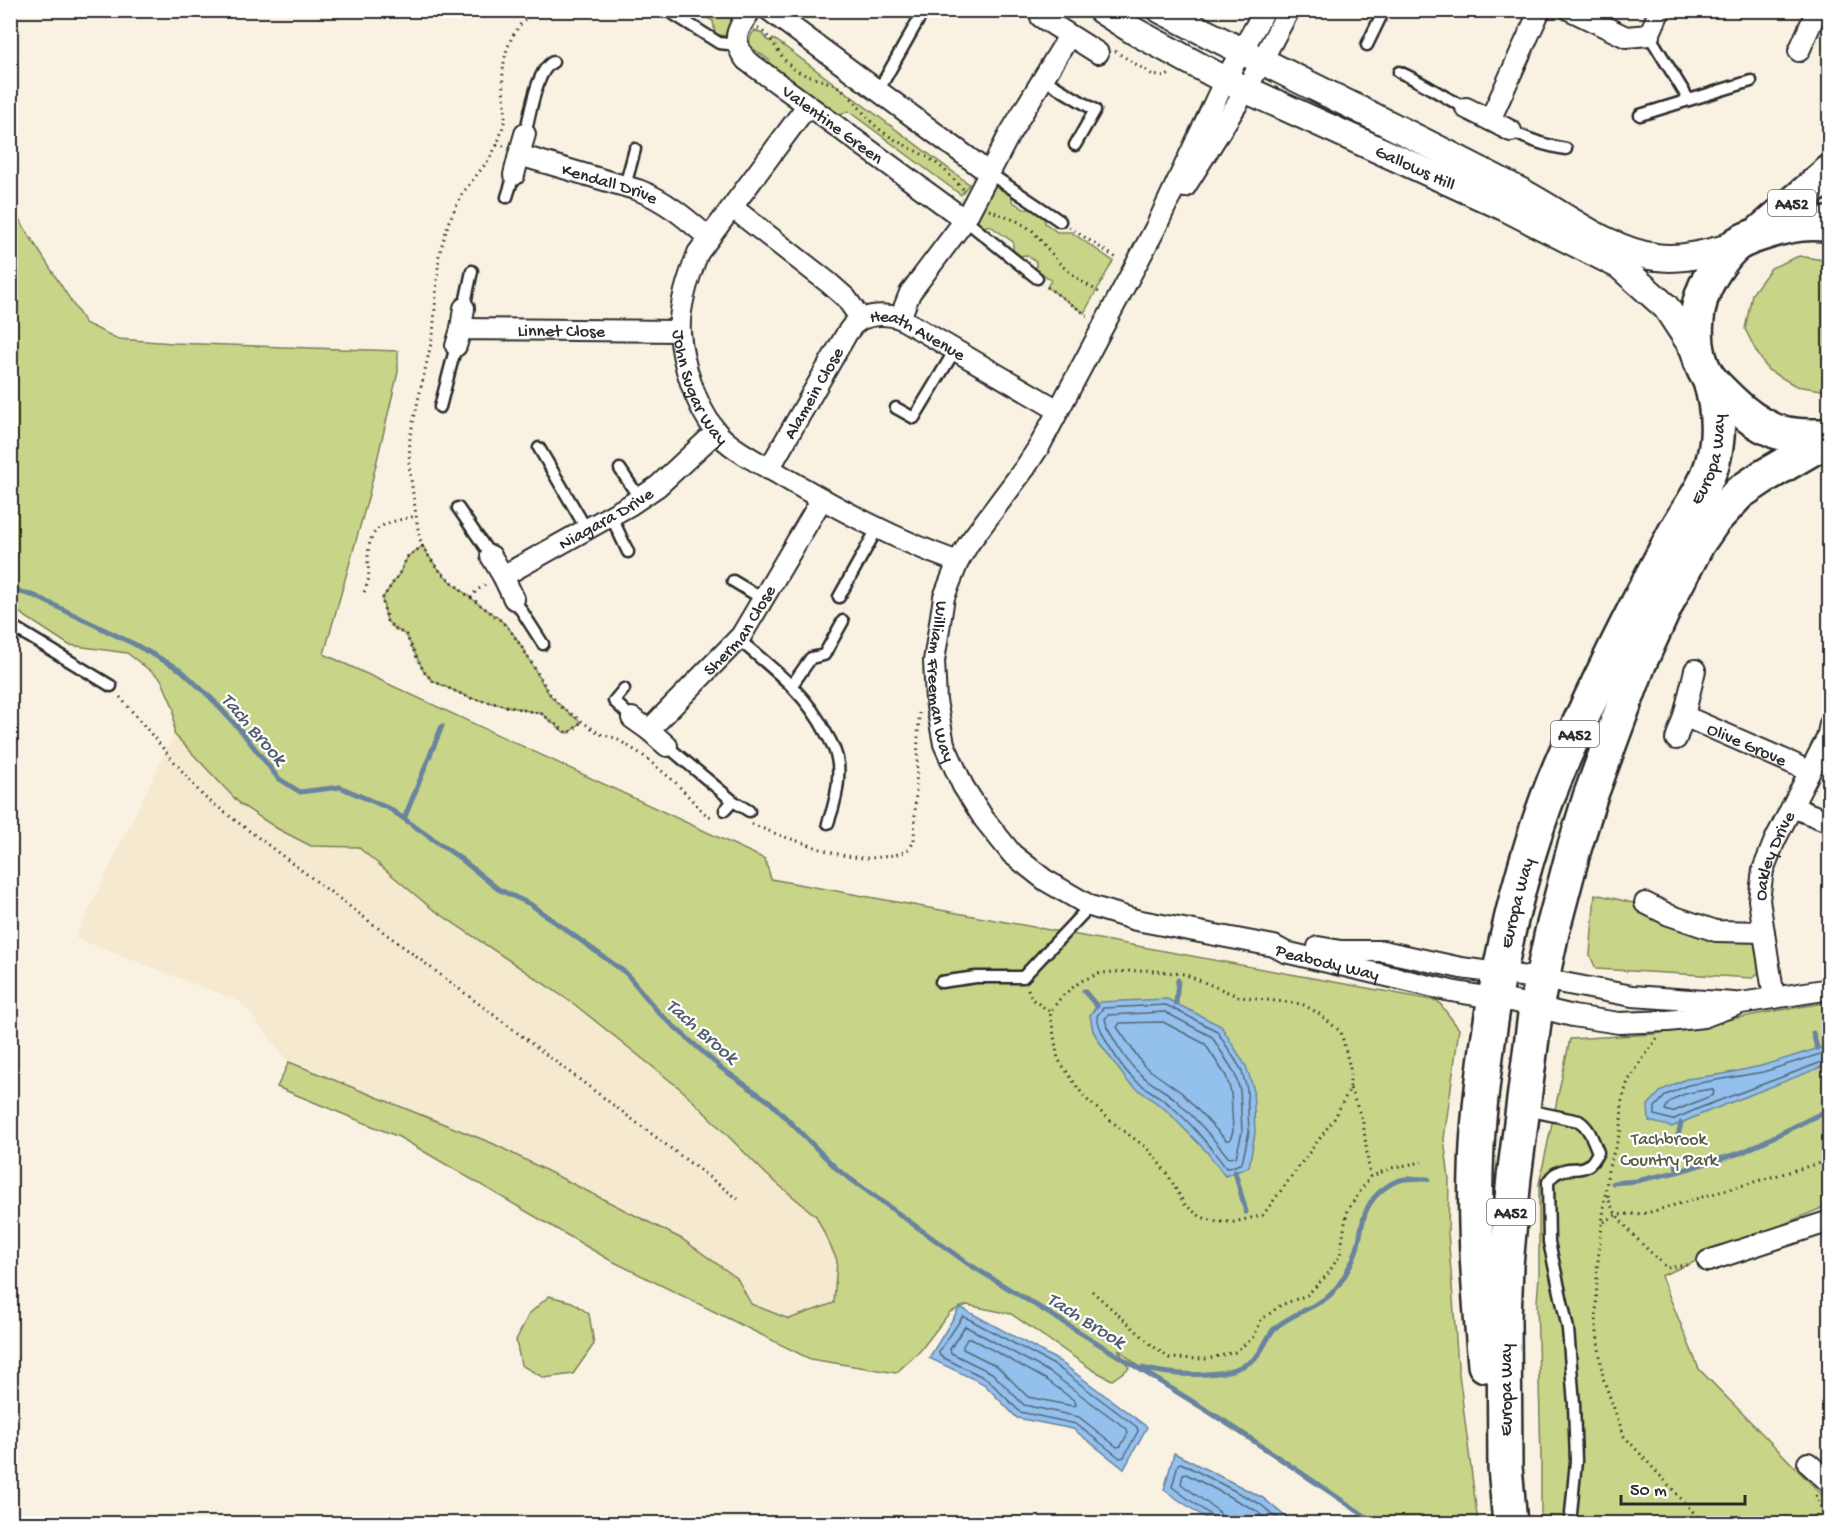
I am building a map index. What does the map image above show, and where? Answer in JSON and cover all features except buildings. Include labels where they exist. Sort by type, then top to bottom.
[{"type":"highway","name":"A452","points":[[1746,240],[1830,172]]},
{"type":"highway","points":[[1746,240],[1797,224],[1830,225]]},
{"type":"highway","name":"Europa Way","points":[[1510,1524],[1504,1467],[1506,1265],[1522,1109],[1518,989],[1507,935],[1528,855],[1563,758],[1656,569],[1712,464],[1717,437],[1717,409],[1705,370],[1697,329],[1700,303],[1707,283],[1716,268],[1746,240]]},
{"type":"highway","points":[[1705,370],[1738,408],[1765,426],[1790,435],[1830,437]]},
{"type":"highway","name":"Europa Way","points":[[1504,1467],[1488,1404],[1476,1228],[1476,1171],[1483,1074],[1574,849],[1590,797],[1639,664],[1684,569],[1714,520],[1739,493],[1830,437]]},
{"type":"street","points":[[769,10],[989,173]]},
{"type":"street","name":"Gallows Hill","points":[[1101,10],[1134,31],[1236,85],[1506,208],[1620,266],[1666,307],[1705,370]]},
{"type":"street","name":"Gallows Hill","points":[[1161,10],[1520,190],[1597,236],[1633,251],[1657,257],[1673,257],[1707,253],[1746,240]]},
{"type":"street","points":[[1252,57],[1265,10]]},
{"type":"street","points":[[1252,57],[1289,10]]},
{"type":"street","points":[[1490,120],[1540,10]]},
{"type":"street","points":[[1570,10],[1626,37],[1649,35],[1660,10]]},
{"type":"street","points":[[1799,51],[1817,10]]},
{"type":"street","points":[[1824,10],[1830,11]]},
{"type":"street","points":[[737,45],[738,29],[748,15]]},
{"type":"street","points":[[1041,17],[1098,53]]},
{"type":"street","points":[[900,318],[910,293],[965,220],[1009,135],[1069,36]]},
{"type":"street","name":"Valentine Green","points":[[737,45],[746,60],[965,220]]},
{"type":"street","name":"William Freeman Way","points":[[1252,57],[1236,85],[1207,153],[1155,229],[1030,460],[986,518],[958,562],[944,597],[934,661],[936,701],[944,744],[963,786],[984,819],[1012,854],[1045,880],[1090,906],[1136,920],[1274,945]]},
{"type":"street","name":"John Sugar Way","points":[[807,106],[698,253],[690,273],[679,331],[690,378],[707,419],[716,432],[740,451],[822,500],[877,529],[958,562]]},
{"type":"street","points":[[1466,108],[1511,131]]},
{"type":"street","points":[[514,175],[521,147]]},
{"type":"street","name":"Kendall Drive","points":[[521,147],[654,196],[690,221],[709,238]]},
{"type":"street","name":"Heath Avenue","points":[[733,208],[830,283],[846,298],[861,319],[876,315],[900,318],[1059,410]]},
{"type":"street","points":[[459,337],[464,308]]},
{"type":"street","name":"Alamein Close","points":[[769,469],[847,333],[853,324],[861,319]]},
{"type":"street","name":"Linnet Close","points":[[459,337],[679,331]]},
{"type":"street","name":"Niagara Drive","points":[[503,576],[640,499],[658,486],[716,432]]},
{"type":"street","name":"Sherman Close","points":[[649,730],[738,639],[822,500]]},
{"type":"street","points":[[491,556],[514,599]]},
{"type":"street","name":"Olive Grove","points":[[1676,740],[1695,670]]},
{"type":"street","name":"Olive Grove","points":[[1684,716],[1809,772]]},
{"type":"street","points":[[633,717],[667,746]]},
{"type":"street","name":"Oakley Drive","points":[[1774,998],[1759,900],[1763,870],[1827,738],[1830,724]]},
{"type":"street","points":[[1792,807],[1830,822]]},
{"type":"street","points":[[1646,903],[1669,915],[1716,931],[1764,932]]},
{"type":"street","name":"Peabody Way","points":[[1274,945],[1285,952],[1451,990],[1518,989],[1741,1003]]},
{"type":"street","name":"Peabody Way","points":[[1518,989],[1573,1016],[1618,1023],[1703,1017],[1741,1003],[1830,989]]},
{"type":"street","points":[[1708,1261],[1829,1223]]},
{"type":"street","points":[[1808,1463],[1826,1487]]},
{"type":"lane","points":[[667,10],[719,43],[737,45]]},
{"type":"lane","points":[[878,91],[924,10]]},
{"type":"lane","points":[[1366,45],[1384,10]]},
{"type":"lane","points":[[1649,35],[1689,100]]},
{"type":"lane","points":[[521,147],[540,76],[548,64],[553,62]]},
{"type":"lane","points":[[1400,72],[1466,108]]},
{"type":"lane","points":[[1043,79],[1095,110],[1075,145]]},
{"type":"lane","points":[[1640,115],[1751,81]]},
{"type":"lane","points":[[1511,131],[1529,140],[1566,149]]},
{"type":"lane","points":[[625,186],[635,149]]},
{"type":"lane","points":[[989,173],[1060,221]]},
{"type":"lane","points":[[507,197],[514,175]]},
{"type":"lane","points":[[965,220],[1037,278]]},
{"type":"lane","points":[[464,308],[472,272]]},
{"type":"lane","points":[[440,407],[459,337]]},
{"type":"lane","points":[[896,408],[914,418],[955,350]]},
{"type":"lane","points":[[539,448],[587,530]]},
{"type":"lane","points":[[620,469],[640,499]]},
{"type":"lane","points":[[458,508],[491,556]]},
{"type":"lane","points":[[611,516],[628,552]]},
{"type":"lane","points":[[839,597],[877,529]]},
{"type":"lane","points":[[733,581],[763,599]]},
{"type":"lane","points":[[514,599],[543,644]]},
{"type":"lane","points":[[792,685],[811,658],[824,655],[843,621]]},
{"type":"lane","points":[[10,625],[111,686]]},
{"type":"lane","points":[[738,639],[792,685],[824,728],[838,764],[837,794],[828,823]]},
{"type":"lane","points":[[624,689],[614,701],[633,717]]},
{"type":"lane","points":[[667,746],[732,801],[749,811]]},
{"type":"lane","points":[[725,810],[732,801]]},
{"type":"lane","points":[[941,982],[976,977],[1023,977],[1090,906]]},
{"type":"lane","points":[[1522,1109],[1579,1121],[1589,1129],[1598,1152],[1593,1163],[1583,1168],[1556,1173],[1548,1182],[1549,1242],[1568,1329],[1574,1404],[1576,1461],[1570,1524]]},
{"type":"path","points":[[535,10],[516,30],[509,41],[504,58],[505,117],[497,145],[490,158],[462,194],[449,221],[439,255],[433,335],[410,436],[409,465],[419,536],[429,558],[449,580],[505,624],[560,706],[600,734],[615,738],[641,754],[675,782],[706,815],[719,816],[725,810]]},
{"type":"path","points":[[748,15],[793,68],[840,88],[854,99],[870,121],[880,130],[940,165],[975,201],[991,212],[1017,221],[1032,230],[1061,264],[1104,295]]},
{"type":"path","points":[[497,145],[521,147]]},
{"type":"path","points":[[1060,221],[1118,259]]},
{"type":"path","points":[[1037,278],[1091,318]]},
{"type":"path","points":[[1100,303],[1108,287]]},
{"type":"path","points":[[364,592],[370,578],[369,546],[376,530],[386,523],[416,516]]},
{"type":"path","points":[[423,546],[408,556],[382,599],[387,621],[406,635],[426,675],[470,698],[542,714],[567,733],[573,731],[581,722]]},
{"type":"path","points":[[111,686],[203,796],[738,1199]]},
{"type":"path","points":[[1050,1012],[1062,996],[1082,981],[1101,973],[1144,970],[1184,974],[1240,997],[1302,1004],[1318,1013],[1341,1032],[1350,1068],[1350,1088],[1363,1122],[1370,1177]]},
{"type":"path","points":[[1023,977],[1032,999],[1050,1012],[1058,1059],[1084,1098],[1147,1148],[1167,1173],[1185,1205],[1201,1217],[1217,1222],[1234,1222],[1263,1215],[1334,1119],[1350,1088]]},
{"type":"path","points":[[1668,1021],[1628,1081],[1622,1101],[1621,1129],[1608,1170],[1598,1270],[1596,1326],[1603,1378],[1623,1436],[1704,1524]]},
{"type":"path","points":[[1603,1222],[1616,1215],[1647,1213],[1830,1160]]},
{"type":"path","points":[[1092,1291],[1168,1358],[1207,1359],[1235,1352],[1254,1337],[1261,1320],[1281,1305],[1307,1295],[1327,1275],[1340,1255],[1347,1211],[1370,1177],[1391,1168],[1422,1162]]},
{"type":"path","points":[[1607,1188],[1608,1203],[1616,1215],[1667,1268],[1708,1261]]},
{"type":"path","points":[[1826,1487],[1816,1494],[1828,1524]]},
{"type":"shaded area","points":[[174,734],[240,804],[278,829],[311,846],[357,847],[431,908],[574,1004],[683,1091],[767,1175],[816,1216],[837,1260],[834,1304],[789,1319],[751,1304],[737,1278],[682,1239],[494,1144],[289,1062],[241,1002],[75,938]]},
{"type":"green space","points":[[693,11],[739,11],[725,36],[715,34],[713,21]]},
{"type":"green space","points":[[755,30],[764,35],[768,41],[773,39],[777,41],[969,184],[961,195],[848,111],[837,117],[768,66],[769,60],[750,44]]},
{"type":"green space","points":[[996,183],[1012,193],[1012,201],[1024,209],[1031,209],[1044,218],[1045,223],[1057,232],[1071,232],[1113,261],[1084,313],[1047,287],[1051,280],[1036,269],[1036,262],[1026,255],[1019,256],[1013,251],[1013,242],[989,225],[982,228],[975,223]]},
{"type":"green space","points":[[10,205],[85,323],[118,339],[398,351],[398,372],[368,498],[324,654],[765,859],[771,879],[1438,1001],[1459,1029],[1444,1139],[1449,1179],[1448,1232],[1458,1366],[1478,1523],[1375,1523],[1147,1373],[1118,1349],[1129,1368],[1112,1380],[1093,1370],[1011,1314],[967,1305],[950,1312],[920,1351],[896,1373],[810,1359],[608,1259],[399,1137],[277,1087],[289,1062],[494,1144],[682,1239],[737,1278],[751,1304],[789,1319],[834,1303],[837,1260],[816,1216],[767,1175],[683,1091],[574,1004],[431,908],[358,847],[311,846],[278,829],[240,804],[174,734],[174,709],[161,679],[127,653],[69,645],[20,613],[11,610]]},
{"type":"green space","points":[[1799,256],[1829,261],[1830,390],[1828,391],[1796,386],[1768,370],[1745,329],[1752,294],[1771,268]]},
{"type":"green space","points":[[423,546],[448,578],[500,619],[513,633],[550,695],[581,722],[569,733],[564,732],[542,714],[470,698],[433,681],[424,672],[406,635],[387,621],[382,599],[408,556]]},
{"type":"green space","points":[[1595,894],[1727,925],[1757,926],[1760,971],[1753,978],[1596,969],[1590,955]]},
{"type":"green space","name":"Tachbrook Country Park","points":[[1829,1002],[1829,1205],[1661,1276],[1699,1369],[1829,1502],[1829,1523],[1541,1524],[1537,1302],[1539,1184],[1570,1039],[1654,1034]]},
{"type":"green space","points":[[549,1296],[572,1302],[589,1314],[594,1344],[573,1374],[544,1378],[521,1365],[516,1340],[529,1314]]},
{"type":"water","points":[[1167,999],[1221,1026],[1246,1066],[1253,1087],[1255,1133],[1249,1167],[1225,1176],[1207,1152],[1166,1110],[1128,1082],[1093,1031],[1090,1015],[1100,1002]]},
{"type":"water","points":[[1829,1045],[1829,1064],[1672,1127],[1649,1121],[1648,1105],[1662,1090],[1686,1079],[1761,1066]]},
{"type":"water","points":[[960,1307],[1059,1361],[1147,1427],[1124,1469],[1073,1429],[1017,1418],[984,1384],[929,1358]]},
{"type":"water","points":[[1174,1453],[1263,1498],[1293,1523],[1213,1523],[1164,1490]]},
{"type":"waterway","name":"Tach Brook","points":[[10,589],[35,596],[134,644],[181,670],[242,732],[278,778],[300,792],[340,787],[390,809],[461,859],[498,889],[530,904],[626,973],[659,1013],[721,1068],[770,1102],[838,1170],[967,1263],[1229,1424],[1377,1524]]},
{"type":"waterway","points":[[404,819],[442,726]]},
{"type":"waterway","points":[[1176,1003],[1178,980]]},
{"type":"waterway","points":[[1084,991],[1097,1006]]},
{"type":"waterway","points":[[1813,1033],[1817,1048]]},
{"type":"waterway","points":[[1613,1183],[1636,1181],[1677,1172],[1743,1152],[1830,1109]]},
{"type":"waterway","points":[[1677,1140],[1681,1123]]},
{"type":"waterway","points":[[1676,1160],[1677,1172]]},
{"type":"waterway","points":[[1235,1172],[1246,1212]]},
{"type":"waterway","points":[[1142,1368],[1169,1373],[1214,1373],[1229,1371],[1253,1360],[1274,1329],[1329,1296],[1338,1286],[1355,1255],[1363,1218],[1378,1194],[1399,1180],[1428,1179]]}]
